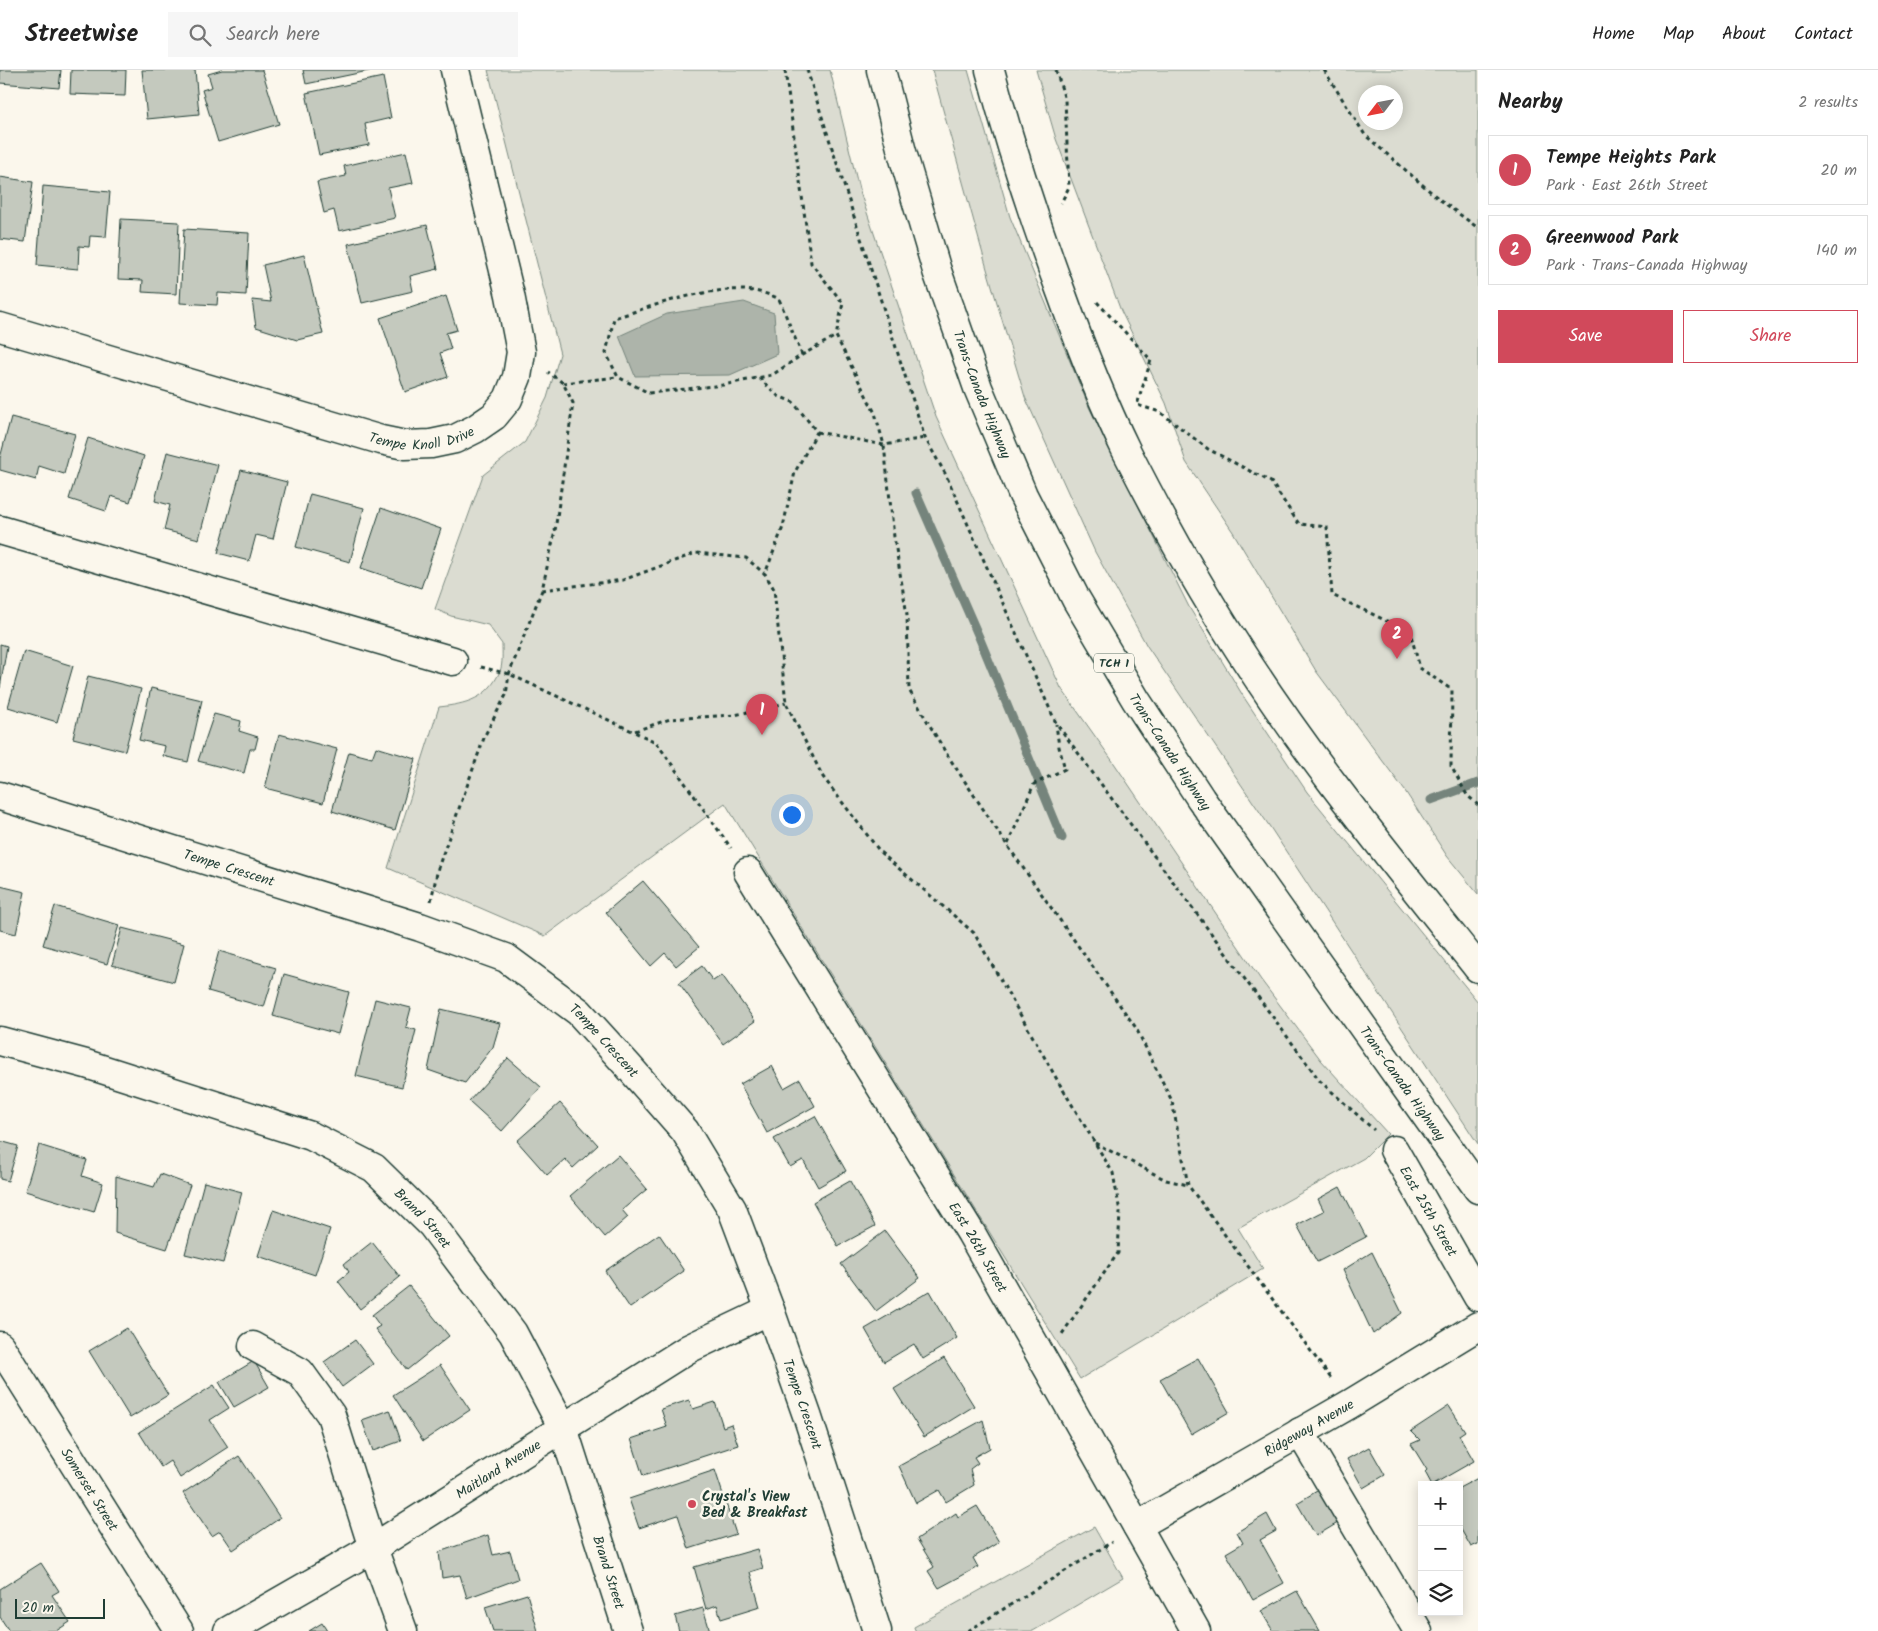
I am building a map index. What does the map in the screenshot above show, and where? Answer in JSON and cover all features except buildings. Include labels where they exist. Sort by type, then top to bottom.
[{"type":"main road","name":"Tempe Knoll Drive","points":[[0,327],[371,438],[405,446],[431,444],[455,439],[475,429],[494,416],[508,399],[517,377],[521,352],[510,295],[455,70]]},
{"type":"main road","name":"Trans-Canada Highway","points":[[881,70],[936,271],[978,388],[1023,495],[1076,598],[1136,700],[1201,799],[1478,1189]]},
{"type":"main road","points":[[990,70],[1004,123],[1041,238],[1080,345],[1126,449],[1176,545],[1233,641],[1298,738],[1478,968]]},
{"type":"main road","points":[[0,530],[453,662]]},
{"type":"main road","name":"Tempe Crescent","points":[[0,796],[420,927],[506,958],[579,1012],[685,1131],[732,1209],[770,1310],[877,1631]]},
{"type":"main road","name":"East 26th Street","points":[[748,872],[971,1234],[1196,1631]]},
{"type":"main road","name":"Brand Street","points":[[0,1042],[86,1064],[311,1136],[374,1168],[432,1225],[513,1333],[563,1428],[628,1631]]},
{"type":"main road","name":"East 25th Street","points":[[1394,1150],[1478,1297]]},
{"type":"main road","name":"Maitland Avenue","points":[[228,1631],[374,1548],[688,1349],[770,1310]]},
{"type":"main road","name":"Ridgeway Avenue","points":[[1137,1526],[1350,1404],[1478,1326]]},
{"type":"main road","name":"Somerset Street","points":[[0,1346],[178,1631]]},
{"type":"main road","points":[[253,1346],[300,1372],[331,1416],[403,1631]]},
{"type":"main road","points":[[1300,1432],[1418,1631]]},
{"type":"path","points":[[785,70],[811,262],[843,303],[836,336],[875,413],[884,445],[894,537],[906,615],[909,690],[946,753],[1007,845],[1136,1028],[1172,1101],[1188,1185],[1350,1404]]},
{"type":"path","points":[[806,70],[925,438],[946,475],[1056,723],[1320,1081],[1394,1150]]},
{"type":"path","points":[[1056,70],[1065,100],[1069,187],[1061,203],[1062,211]]},
{"type":"path","points":[[1324,70],[1365,135],[1439,199],[1478,228]]},
{"type":"path","points":[[618,378],[606,353],[614,318],[674,300],[723,290],[767,293],[780,299],[802,355]]},
{"type":"path","points":[[1092,297],[1151,360],[1137,405],[1160,412],[1208,449],[1271,482],[1299,524],[1327,527],[1332,595],[1410,632],[1420,668],[1452,690],[1451,766],[1467,796],[1478,805]]},
{"type":"path","points":[[563,383],[618,378],[649,393],[723,385],[772,375],[836,336]]},
{"type":"path","points":[[430,904],[438,868],[485,735],[506,695],[509,674],[542,590],[555,532],[573,403],[563,383],[521,352]]},
{"type":"path","points":[[758,378],[778,396],[793,402],[817,432],[884,445],[925,438]]},
{"type":"path","points":[[765,574],[783,527],[796,472],[817,432]]},
{"type":"path","points":[[542,590],[624,580],[696,553],[746,558],[765,574],[774,589],[786,703],[823,777],[881,853],[974,933],[1113,1173],[1120,1212],[1118,1253],[1060,1337],[1031,1337]]},
{"type":"path","points":[[453,662],[509,674],[656,742],[748,872]]},
{"type":"path","points":[[634,731],[670,719],[734,714],[786,703]]},
{"type":"path","points":[[1007,845],[1034,784],[1064,770],[1056,723]]},
{"type":"path","points":[[1094,1142],[1166,1180],[1188,1185]]},
{"type":"path","points":[[968,1631],[1137,1526]]},
{"type":"shaded area","points":[[488,70],[830,70],[859,189],[936,417],[1061,688],[1261,980],[1321,1060],[1388,1134],[1364,1158],[1238,1228],[1263,1269],[1080,1379],[725,803],[545,936],[388,868],[439,707],[467,702],[483,694],[500,671],[502,644],[488,625],[451,616],[435,609],[483,475],[525,442],[547,398],[560,354]]},
{"type":"shaded area","points":[[932,70],[968,70],[1010,217],[1089,407],[1189,607],[1245,699],[1307,792],[1478,1002],[1478,1144],[1270,827],[1147,646],[1095,552],[1025,397],[987,269]]},
{"type":"shaded area","points":[[1036,70],[1478,70],[1478,894],[1447,856],[1405,791],[1316,671],[1233,532],[1186,462],[1166,403],[1121,311],[1056,139]]},
{"type":"shaded area","points":[[744,302],[774,313],[777,354],[730,375],[635,376],[619,336],[667,314]]},
{"type":"shaded area","points":[[1094,1527],[1123,1578],[1033,1631],[915,1631],[914,1627]]},
{"type":"waterway","points":[[916,493],[979,637],[1062,838]]},
{"type":"waterway","points":[[1431,800],[1478,783]]},
{"type":"place","name":"Greenwood Park","points":[[1397,659]]},
{"type":"place","name":"Tempe Heights Park","points":[[762,735]]},
{"type":"place","name":"Crystal's View Bed & Breakfast","points":[[692,1504]]}]
